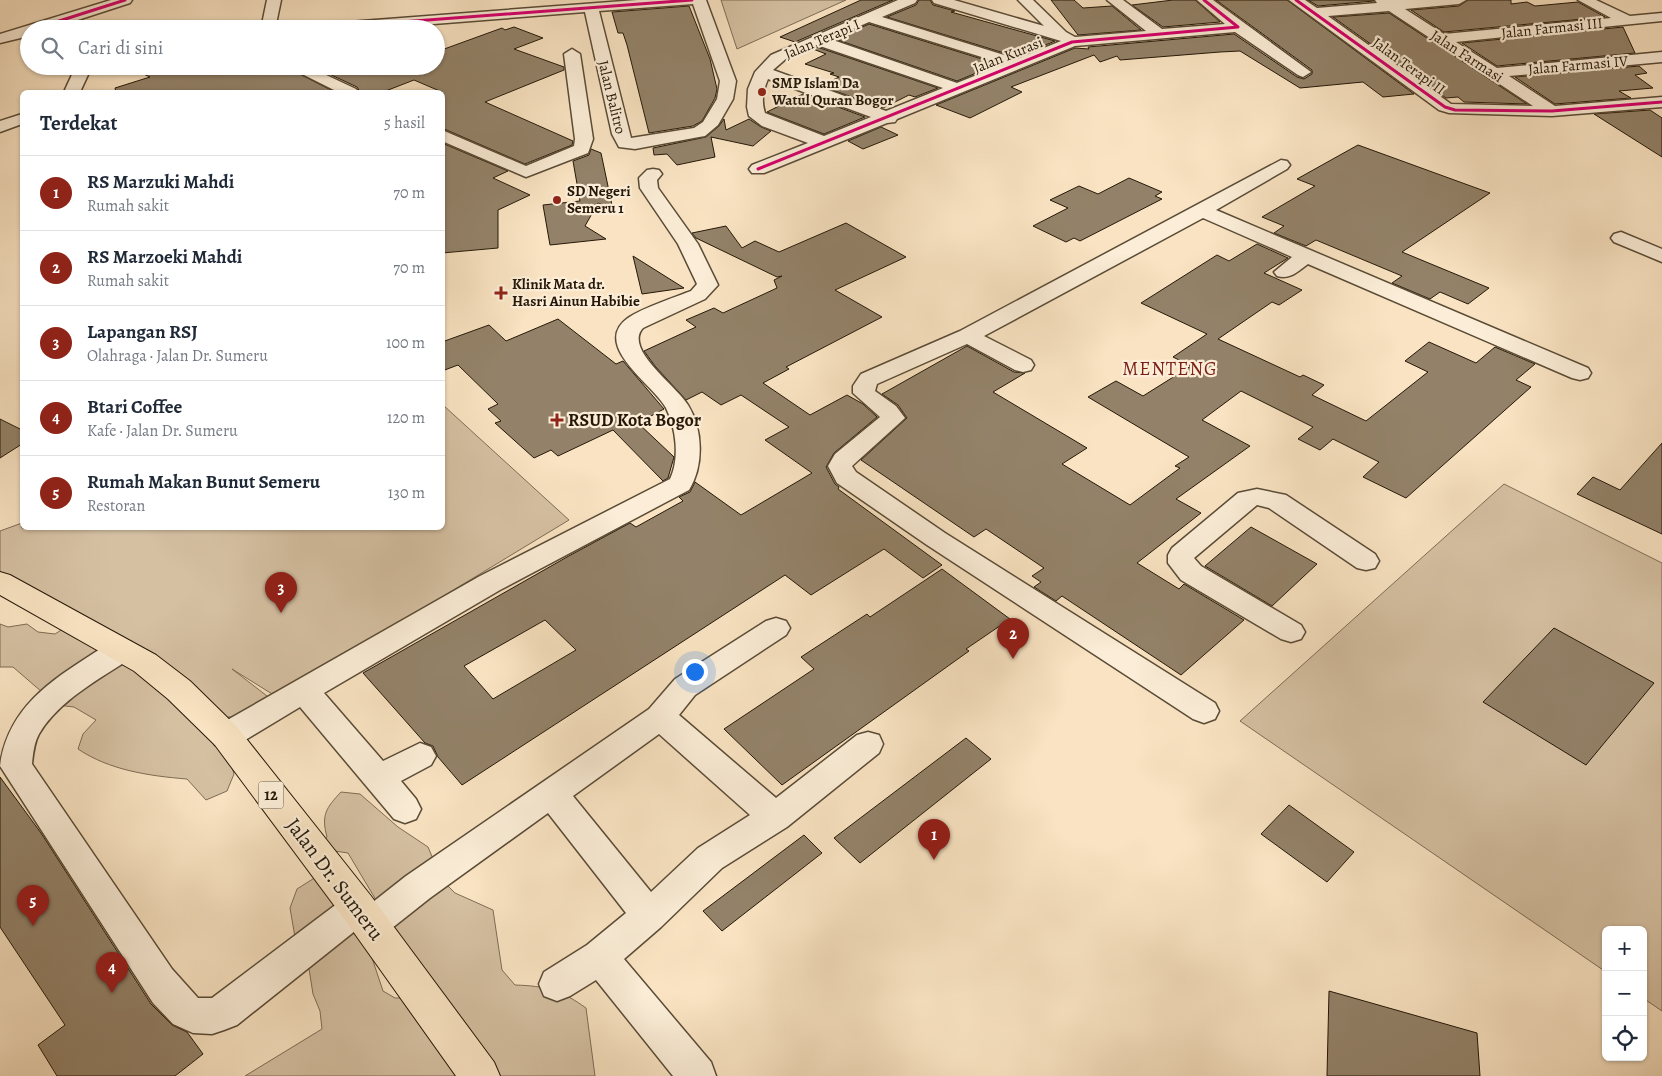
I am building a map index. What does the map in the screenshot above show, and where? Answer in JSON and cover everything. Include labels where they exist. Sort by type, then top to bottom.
[{"type":"main road","name":"Jalan Dr. Sumeru","points":[[0,582],[121,650],[162,676],[226,736],[364,916],[480,1076]]},
{"type":"street","points":[[62,20],[125,0]]},
{"type":"street","points":[[270,20],[274,0]]},
{"type":"street","points":[[430,20],[692,0]]},
{"type":"street","name":"Jalan Balitro","points":[[591,8],[620,134],[625,143],[635,144],[686,136],[699,132],[710,125],[725,100],[728,81],[699,0]]},
{"type":"street","name":"Jalan Terapi I","points":[[763,72],[776,58],[910,0]]},
{"type":"street","points":[[939,0],[1068,39]]},
{"type":"street","points":[[984,13],[1014,2],[1030,0]]},
{"type":"street","points":[[1114,0],[1159,34]]},
{"type":"street","points":[[1204,0],[1238,27],[1303,72]]},
{"type":"street","name":"Jalan Terapi II","points":[[1296,0],[1445,107],[1455,110],[1552,111],[1662,102]]},
{"type":"street","points":[[1314,13],[1386,3],[1459,0]]},
{"type":"street","points":[[1585,0],[1627,20]]},
{"type":"street","points":[[1014,2],[1068,39]]},
{"type":"street","name":"Jalan Farmasi","points":[[1386,3],[1552,111]]},
{"type":"street","name":"Jalan Farmasi III","points":[[1441,39],[1662,17]]},
{"type":"street","points":[[870,18],[1020,64]]},
{"type":"street","name":"Jalan Kurasi","points":[[758,169],[1020,64],[1068,39],[1238,27]]},
{"type":"street","points":[[0,39],[20,33]]},
{"type":"street","points":[[817,40],[957,88]]},
{"type":"street","points":[[445,136],[526,172],[582,150],[584,139],[572,54]]},
{"type":"street","name":"Jalan Farmasi IV","points":[[1493,73],[1662,56]]},
{"type":"street","points":[[824,142],[768,122],[757,116],[754,105],[763,72],[889,118]]},
{"type":"street","points":[[73,90],[80,75]]},
{"type":"street","points":[[313,75],[346,90]]},
{"type":"street","points":[[2,125],[20,119]]},
{"type":"street","points":[[226,736],[306,692],[490,583],[682,482],[686,468],[685,432],[676,405],[648,376],[630,350],[626,334],[628,328],[634,323],[698,295],[708,285],[688,244],[648,188],[648,178],[653,174]]},
{"type":"street","points":[[1621,238],[1662,256]]},
{"type":"street","points":[[1284,272],[1307,255]]},
{"type":"street","points":[[968,336],[1023,365]]},
{"type":"street","points":[[1291,632],[1191,573],[1181,563],[1181,555],[1247,499],[1257,496],[1277,501],[1366,561]]},
{"type":"street","points":[[121,650],[68,687],[31,719],[17,747],[16,766],[159,981],[187,1014],[197,1018],[209,1017],[224,1012],[364,916],[418,887],[552,794],[597,759],[660,717],[685,687],[776,628]]},
{"type":"street","points":[[306,692],[405,809]]},
{"type":"street","points":[[660,717],[775,818]]},
{"type":"street","points":[[557,984],[600,957],[649,916],[710,858],[775,818],[868,744]]},
{"type":"street","points":[[378,778],[420,756]]},
{"type":"street","points":[[552,794],[649,916]]},
{"type":"street","points":[[600,957],[697,1076]]},
{"type":"lane","points":[[1204,710],[936,539],[846,477],[841,471],[840,466],[844,459],[893,418],[888,411],[867,397],[864,389],[866,382],[876,375],[968,336],[1202,210],[1281,165]]},
{"type":"lane","points":[[1202,210],[1580,373]]},
{"type":"shaded area","points":[[721,0],[846,0],[737,49]]},
{"type":"shaded area","points":[[445,407],[569,520],[277,697],[232,669],[267,696],[261,711],[224,718],[229,757],[234,774],[227,791],[206,800],[187,779],[130,771],[103,762],[78,749],[83,734],[96,720],[74,707],[57,705],[13,667],[0,667],[0,624],[8,627],[27,624],[38,632],[55,634],[69,625],[0,583],[0,531],[20,524],[20,530],[445,530]]},
{"type":"shaded area","points":[[1504,484],[1662,563],[1662,1011],[1647,1001],[1647,926],[1602,926],[1602,969],[1240,721]]},
{"type":"shaded area","points":[[341,792],[360,794],[398,827],[428,847],[442,880],[455,893],[493,910],[502,970],[515,985],[536,986],[553,990],[569,997],[586,1008],[595,1076],[245,1076],[322,1029],[320,1011],[313,994],[307,956],[296,943],[290,908],[297,889],[316,877],[370,952],[383,991],[395,998],[420,998],[404,944],[396,929],[374,920],[379,905],[348,853],[315,848],[327,837],[325,829],[326,812]]},
{"type":"building","points":[[861,0],[893,0],[795,42],[780,37]]},
{"type":"building","points":[[919,0],[930,0],[933,5],[955,11],[951,12],[1055,41],[1017,57],[887,17],[916,5]]},
{"type":"building","points":[[1051,0],[1074,0],[1083,8],[1112,6],[1141,30],[1078,35]]},
{"type":"building","points":[[1173,0],[1195,0],[1220,22],[1163,27],[1132,5]]},
{"type":"building","points":[[1216,0],[1287,0],[1414,94],[1383,97],[1363,82],[1300,88],[1240,51],[1120,60],[1117,56],[1100,62],[1094,55],[1011,87],[1022,92],[970,118],[936,105],[1075,48],[1089,49],[1088,47],[1234,34],[1297,77],[1304,79],[1312,74],[1312,70]]},
{"type":"building","points":[[1308,0],[1373,0],[1374,1],[1318,6]]},
{"type":"building","points":[[1468,0],[1511,0],[1511,4],[1527,2],[1535,6],[1578,2],[1605,17],[1444,32],[1411,10],[1459,6]]},
{"type":"building","points":[[689,6],[710,59],[717,89],[715,98],[702,121],[693,126],[649,133],[627,45],[623,33],[618,33],[612,12]]},
{"type":"building","points":[[1389,13],[1527,104],[1464,102],[1458,97],[1446,98],[1333,17]]},
{"type":"building","points":[[869,24],[998,64],[957,81],[835,39]]},
{"type":"building","points":[[514,27],[543,38],[514,49],[564,67],[564,70],[485,102],[573,141],[572,145],[525,164],[445,129],[445,90],[437,90],[414,80],[388,90],[359,90],[357,87],[331,75],[445,75],[445,49],[502,28],[505,30]]},
{"type":"building","points":[[1623,27],[1635,53],[1497,66],[1462,43]]},
{"type":"building","points":[[817,47],[938,88],[915,97],[909,95],[883,108],[821,86],[839,77],[830,74],[834,73],[805,64],[826,54],[813,49]]},
{"type":"building","points":[[1639,66],[1647,73],[1635,75],[1653,88],[1619,91],[1631,98],[1555,104],[1515,77]]},
{"type":"building","points":[[146,75],[302,75],[331,90],[116,90],[115,88],[150,77]]},
{"type":"building","points":[[803,94],[865,117],[824,134],[767,112]]},
{"type":"building","points":[[1650,110],[1662,118],[1662,157],[1594,114]]},
{"type":"building","points":[[724,119],[726,130],[749,119],[771,131],[753,146],[711,137],[715,157],[677,165],[667,154],[654,155],[653,148],[706,137]]},
{"type":"building","points":[[881,127],[898,135],[863,149],[848,141]]},
{"type":"building","points":[[445,144],[508,171],[493,178],[530,195],[498,210],[498,248],[445,253]]},
{"type":"building","points":[[1358,145],[1490,193],[1402,252],[1489,288],[1468,304],[1440,292],[1430,299],[1392,283],[1402,276],[1316,240],[1306,246],[1274,233],[1284,226],[1262,217],[1315,186],[1297,179]]},
{"type":"building","points":[[591,149],[601,153],[613,210],[598,203],[585,226],[606,239],[550,245],[543,205],[580,201],[573,161],[589,155]]},
{"type":"building","points":[[1129,178],[1162,192],[1155,196],[1162,199],[1080,241],[1074,238],[1066,242],[1033,226],[1068,208],[1050,200],[1079,186],[1098,194]]},
{"type":"building","points":[[846,223],[906,257],[835,290],[882,317],[786,367],[789,369],[763,383],[810,415],[847,395],[863,404],[877,417],[834,453],[826,467],[835,484],[839,487],[838,489],[942,565],[923,578],[884,549],[811,595],[785,575],[462,785],[438,757],[433,746],[425,743],[363,673],[630,523],[636,527],[683,501],[679,497],[690,492],[695,482],[741,515],[812,473],[765,440],[789,427],[741,395],[721,405],[702,392],[686,400],[644,351],[696,327],[686,320],[714,308],[723,313],[777,288],[774,280],[782,276],[777,277],[696,238],[692,233],[726,226],[742,248],[755,241],[779,252]],"holes":[[[545,620],[576,650],[493,699],[464,666]]]},
{"type":"building","points":[[1257,244],[1288,258],[1264,273],[1302,290],[1279,305],[1272,302],[1218,339],[1300,377],[1303,375],[1324,385],[1312,395],[1366,421],[1428,372],[1405,361],[1429,342],[1476,363],[1495,347],[1535,364],[1516,380],[1531,387],[1406,498],[1363,477],[1379,462],[1333,439],[1320,450],[1298,439],[1313,427],[1241,391],[1202,420],[1250,446],[1176,499],[1201,513],[1137,563],[1179,589],[1184,584],[1244,620],[1181,675],[1062,596],[1056,601],[1034,587],[1041,582],[1032,576],[1044,568],[986,529],[974,537],[861,460],[907,418],[898,405],[882,394],[967,346],[1014,372],[1025,373],[993,392],[1087,448],[1062,464],[1130,505],[1180,468],[1175,466],[1189,457],[1088,397],[1116,381],[1143,396],[1191,366],[1173,357],[1207,334],[1141,303],[1217,255],[1229,261]]},
{"type":"building","points":[[633,256],[684,288],[642,294]]},
{"type":"building","points":[[558,319],[616,364],[623,361],[664,409],[638,423],[674,457],[668,478],[663,481],[613,430],[558,456],[551,450],[534,458],[495,423],[501,421],[488,409],[498,404],[458,365],[445,370],[445,341],[489,325],[506,341]]},
{"type":"building","points":[[0,419],[20,429],[20,445],[0,458]]},
{"type":"building","points":[[1662,443],[1662,534],[1577,494],[1593,477],[1620,490]]},
{"type":"building","points":[[1251,527],[1317,564],[1272,606],[1205,566]]},
{"type":"building","points":[[942,569],[1010,619],[966,649],[969,651],[782,785],[724,729],[814,669],[801,657],[867,614],[870,617]]},
{"type":"building","points":[[1554,628],[1654,683],[1586,765],[1483,702]]},
{"type":"building","points":[[966,738],[991,759],[860,863],[834,838]]},
{"type":"building","points":[[0,777],[41,833],[151,1004],[172,1025],[187,1032],[203,1054],[175,1076],[57,1076],[38,1045],[65,1025],[0,927]]},
{"type":"building","points":[[1289,805],[1354,852],[1327,882],[1261,834]]},
{"type":"building","points":[[804,835],[822,853],[722,931],[703,911]]},
{"type":"building","points":[[1329,991],[1477,1033],[1480,1076],[1327,1076]]},
{"type":"cycle path","points":[[62,20],[125,0]]},
{"type":"cycle path","points":[[428,20],[692,0]]},
{"type":"cycle path","points":[[758,169],[1072,42],[1238,27],[1204,0]]},
{"type":"cycle path","points":[[1296,0],[1445,107],[1455,110],[1552,111],[1662,102]]},
{"type":"place","name":"SMP Islam Da Watul Quran Bogor","points":[[762,92]]},
{"type":"place","name":"SD Negeri Semeru 1","points":[[557,200]]},
{"type":"place","name":"Klinik Mata dr. Hasri Ainun Habibie","points":[[501,293]]},
{"type":"place","name":"RSUD Kota Bogor","points":[[557,420]]},
{"type":"place","name":"Lapangan RSJ","points":[[281,613]]},
{"type":"place","name":"RS Marzoeki Mahdi","points":[[1013,659]]},
{"type":"place","name":"RS Marzuki Mahdi","points":[[934,860]]},
{"type":"place","name":"Rumah Makan Bunut Semeru","points":[[33,926]]},
{"type":"place","name":"Btari Coffee","points":[[112,993]]},
{"type":"district","name":"MENTENG","points":[[1170,369]]}]
